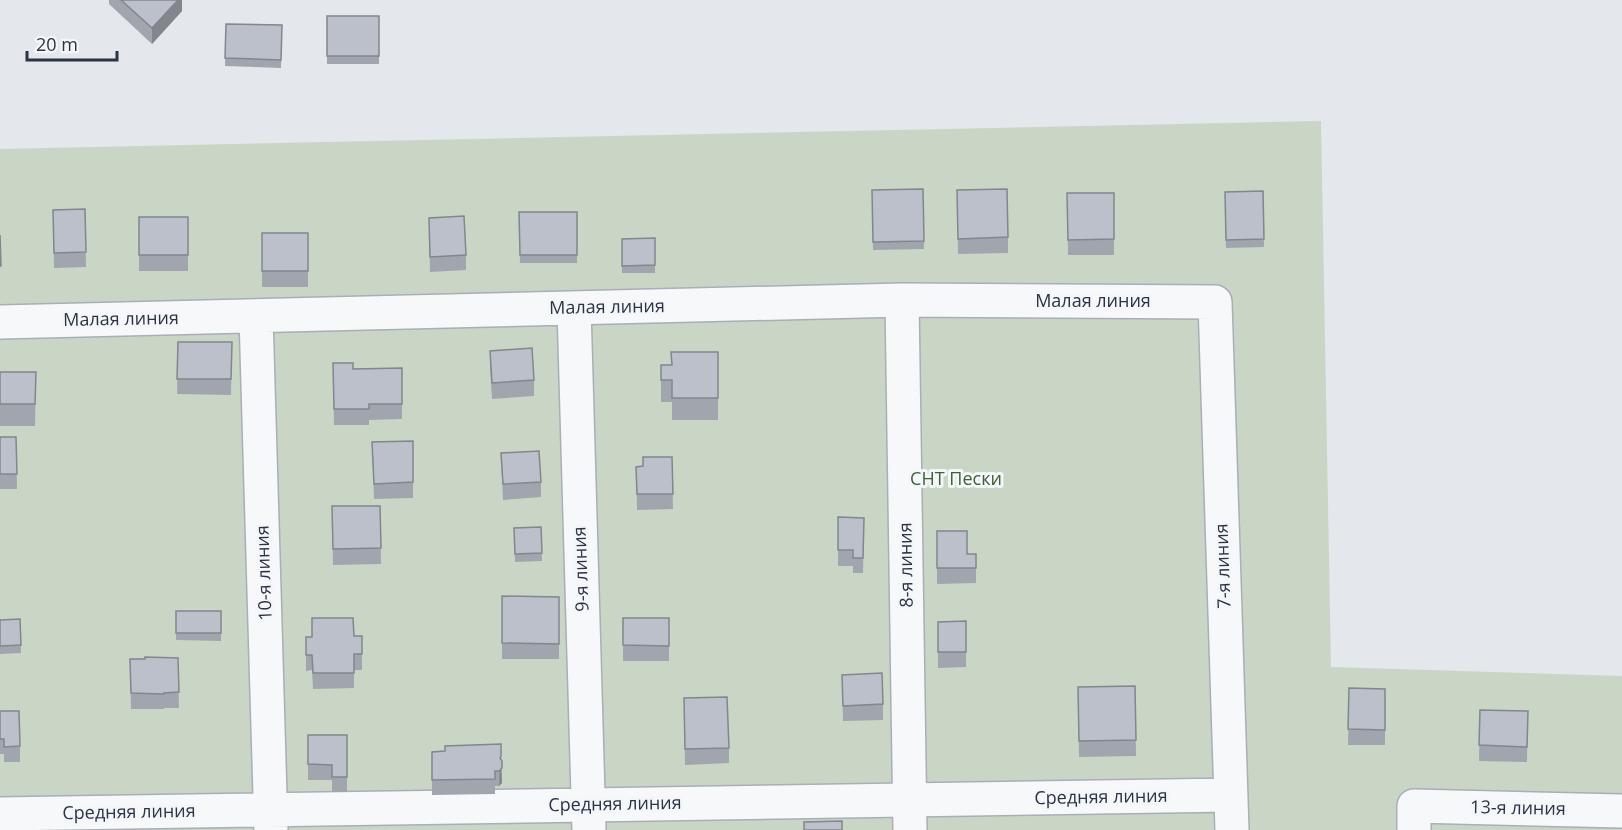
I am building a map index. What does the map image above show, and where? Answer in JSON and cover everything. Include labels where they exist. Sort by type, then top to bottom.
[{"type":"street","name":"Малая линия","points":[[0,322],[902,300],[1215,302]]},
{"type":"street","name":"8-я линия","points":[[902,300],[909,815]]},
{"type":"street","name":"7-я линия","points":[[1215,302],[1232,830]]},
{"type":"street","name":"9-я линия","points":[[574,308],[589,817]]},
{"type":"street","name":"10-я линия","points":[[256,316],[271,820]]},
{"type":"street","name":"Средняя линия","points":[[0,814],[271,820],[909,815],[1231,795]]},
{"type":"street","name":"13-я линия","points":[[1414,818],[1622,811]]},
{"type":"green space","name":"СНТ Пески","points":[[1321,121],[1331,667],[1622,676],[1622,830],[0,830],[0,149]]},
{"type":"building","points":[[121,0],[178,0],[152,28]]},
{"type":"building","points":[[327,16],[379,16],[379,56],[327,56]]},
{"type":"building","points":[[226,24],[282,25],[281,60],[225,58]]},
{"type":"building","points":[[923,189],[924,241],[873,242],[872,190]]},
{"type":"building","points":[[1007,189],[1008,237],[958,239],[957,190]]},
{"type":"building","points":[[1263,191],[1264,239],[1226,240],[1225,192]]},
{"type":"building","points":[[1067,193],[1114,193],[1114,239],[1068,240]]},
{"type":"building","points":[[85,209],[86,252],[54,253],[53,210]]},
{"type":"building","points":[[519,212],[577,212],[577,255],[520,255]]},
{"type":"building","points":[[464,216],[466,255],[430,257],[429,218]]},
{"type":"building","points":[[139,217],[188,217],[188,255],[139,255]]},
{"type":"building","points":[[262,233],[308,233],[308,271],[262,271]]},
{"type":"building","points":[[655,238],[655,265],[622,266],[622,239]]},
{"type":"building","points":[[178,342],[232,342],[231,379],[177,379]]},
{"type":"building","points":[[532,348],[534,380],[492,383],[490,351]]},
{"type":"building","points":[[671,352],[718,352],[718,398],[672,398],[672,380],[661,380],[661,365],[672,365]]},
{"type":"building","points":[[333,363],[353,363],[353,369],[402,368],[402,404],[369,404],[369,409],[334,409]]},
{"type":"building","points":[[0,372],[36,372],[35,404],[0,404]]},
{"type":"building","points":[[0,437],[16,437],[17,474],[0,474]]},
{"type":"building","points":[[413,441],[413,482],[374,484],[372,442]]},
{"type":"building","points":[[539,451],[541,482],[503,484],[501,453]]},
{"type":"building","points":[[643,457],[672,457],[673,494],[637,494],[636,467],[643,466]]},
{"type":"building","points":[[332,506],[380,506],[381,548],[333,549]]},
{"type":"building","points":[[838,517],[864,518],[863,558],[853,558],[853,550],[838,550]]},
{"type":"building","points":[[541,527],[542,553],[515,554],[514,528]]},
{"type":"building","points":[[937,531],[967,531],[967,554],[976,554],[976,568],[937,568]]},
{"type":"building","points":[[502,596],[559,597],[559,644],[502,643]]},
{"type":"building","points":[[176,611],[221,611],[221,633],[176,633]]},
{"type":"building","points":[[312,618],[353,618],[354,636],[362,636],[362,654],[354,654],[354,673],[313,673],[312,655],[306,655],[306,637],[312,637]]},
{"type":"building","points":[[623,618],[669,618],[669,646],[623,645]]},
{"type":"building","points":[[20,619],[21,645],[0,646],[0,620]]},
{"type":"building","points":[[966,621],[966,652],[938,652],[938,622]]},
{"type":"building","points":[[145,657],[178,658],[179,692],[131,693],[130,659],[145,659]]},
{"type":"building","points":[[882,673],[883,704],[843,706],[842,675]]},
{"type":"building","points":[[1135,686],[1136,740],[1079,741],[1078,687]]},
{"type":"building","points":[[1349,688],[1385,689],[1385,730],[1348,729]]},
{"type":"building","points":[[727,697],[729,748],[685,749],[684,698]]},
{"type":"building","points":[[1480,710],[1528,711],[1527,747],[1479,745]]},
{"type":"building","points":[[0,711],[19,711],[20,746],[4,747],[4,739],[0,739]]},
{"type":"building","points":[[308,735],[347,735],[347,777],[332,777],[332,765],[308,764]]},
{"type":"building","points":[[501,744],[502,768],[495,771],[495,779],[432,780],[432,752],[445,751],[445,746]]},
{"type":"building","points":[[842,821],[842,830],[804,830],[804,822]]}]
